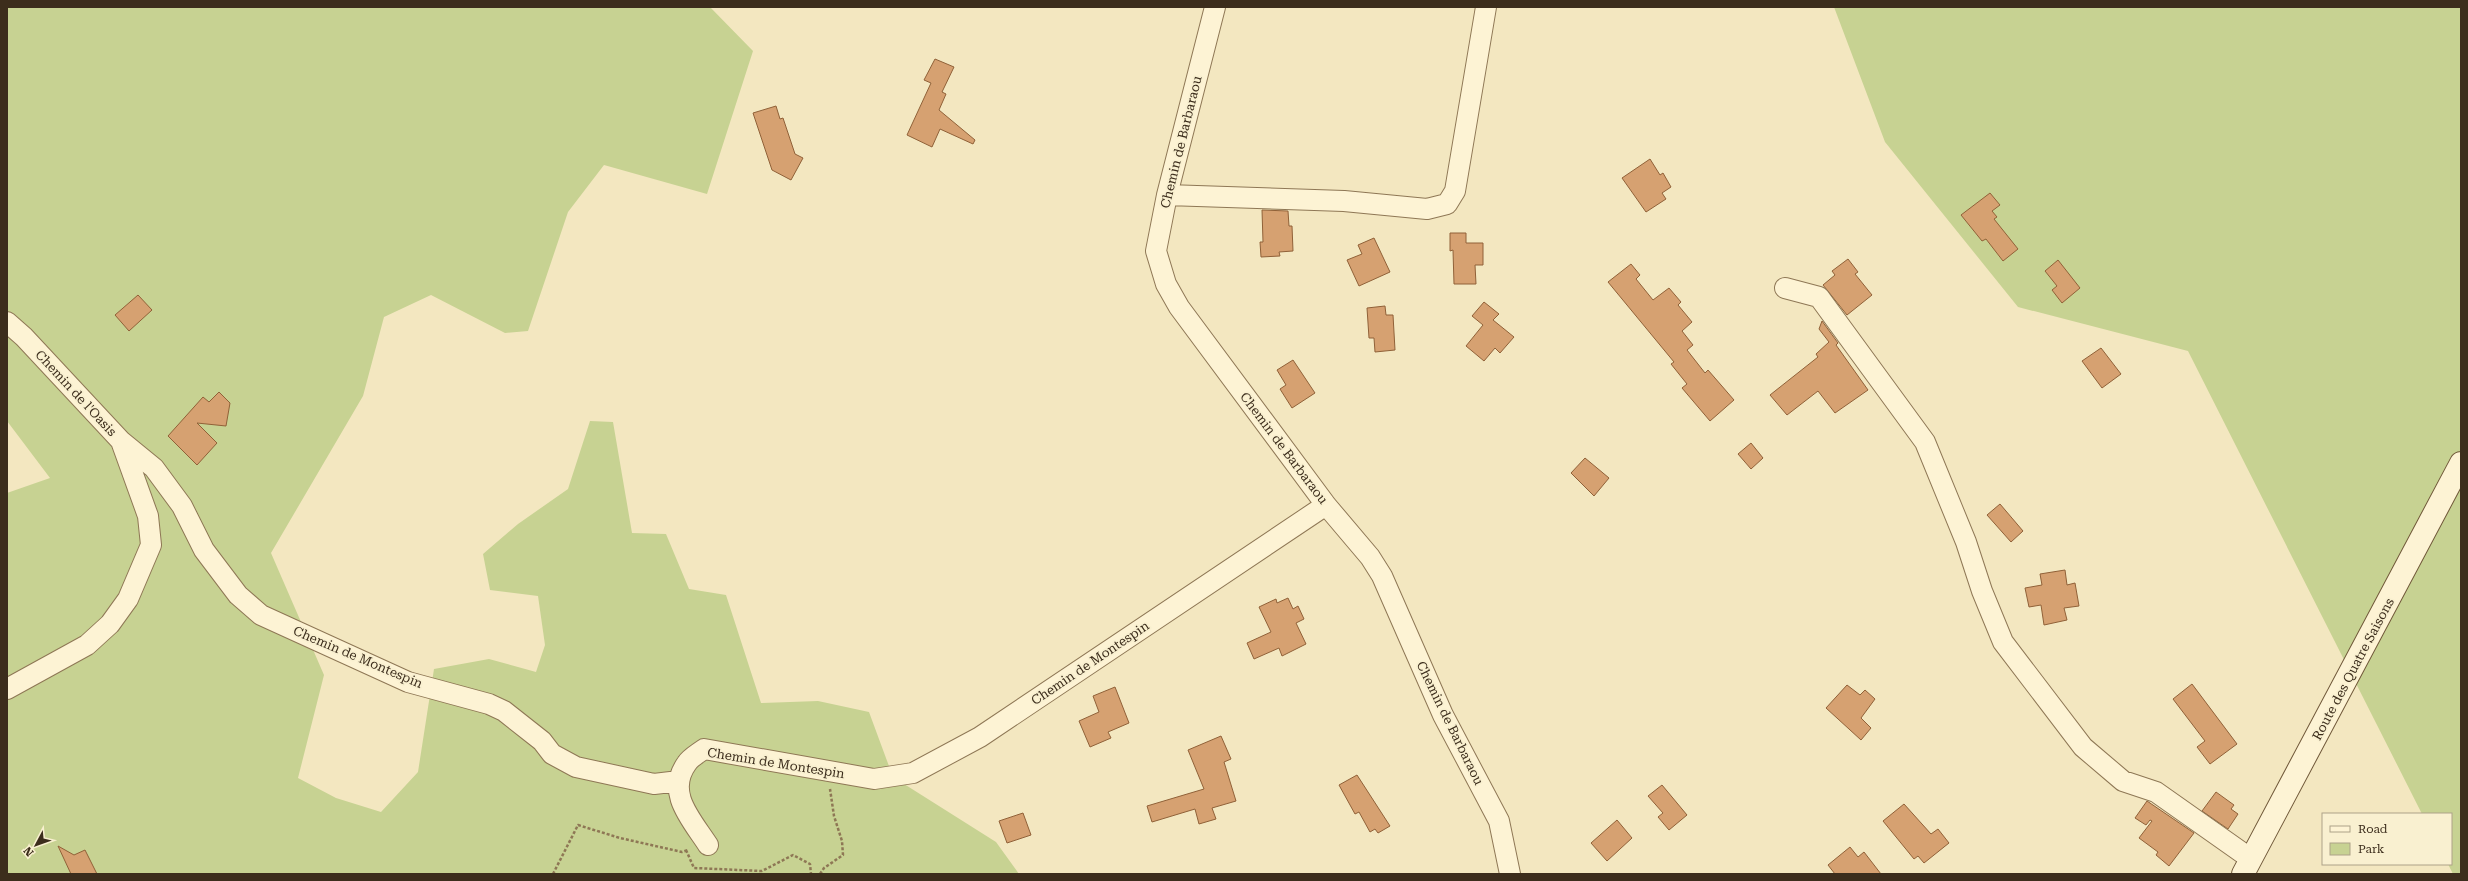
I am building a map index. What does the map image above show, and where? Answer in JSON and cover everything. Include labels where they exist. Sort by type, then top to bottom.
[{"type":"main road","name":"Route des Quatre Saisons","points":[[2247,867],[2461,462]]},
{"type":"street","name":"Chemin de Barbaraou","points":[[1215,7],[1167,195],[1156,251],[1166,284],[1179,307],[1326,505],[1370,557],[1382,576],[1443,715],[1499,821],[1510,874]]},
{"type":"street","points":[[1167,195],[1344,201],[1427,209],[1447,204],[1455,191],[1486,7]]},
{"type":"street","points":[[1785,288],[1820,296],[1924,442],[1966,542],[1982,591],[2002,642],[2083,747],[2122,781],[2156,792],[2247,867]]},
{"type":"street","name":"Chemin de l'Oasis","points":[[7,322],[24,336],[121,441],[148,516],[150,545],[140,574],[128,599],[110,624],[87,645],[7,689]]},
{"type":"street","name":"Chemin de Montespin","points":[[121,441],[154,468],[182,506],[204,550],[238,594],[262,615],[408,682],[489,704],[504,711],[542,741],[552,754],[576,767],[654,784],[679,782],[687,762],[704,750],[874,779],[913,773],[980,737],[1326,505]]},
{"type":"street","points":[[679,782],[680,802],[708,845]]},
{"type":"path","points":[[820,874],[824,868],[843,855],[842,840],[834,816],[828,771]]},
{"type":"path","points":[[554,874],[578,824],[620,838],[682,852],[708,845]]},
{"type":"path","points":[[686,850],[694,868],[762,870],[794,855],[810,864],[811,874]]},
{"type":"green space","points":[[7,7],[710,7],[753,51],[707,194],[604,165],[568,212],[528,331],[505,333],[431,295],[384,317],[363,396],[271,553],[324,675],[298,778],[336,798],[381,812],[418,772],[434,669],[489,659],[536,672],[545,645],[538,596],[490,590],[483,554],[518,524],[568,489],[590,421],[613,422],[632,533],[666,534],[689,589],[726,595],[761,703],[818,701],[869,712],[893,777],[996,842],[1019,874],[7,874],[7,493],[50,478],[7,421]]},
{"type":"green space","points":[[1834,7],[2461,7],[2461,874],[2453,874],[2448,865],[2452,865],[2452,813],[2421,813],[2188,351],[2018,307],[1885,142]]},
{"type":"building","points":[[935,59],[954,67],[942,92],[946,94],[939,110],[975,140],[973,144],[940,129],[932,147],[907,135],[931,83],[924,80]]},
{"type":"building","points":[[776,106],[780,119],[783,118],[795,154],[803,158],[791,180],[772,170],[753,113]]},
{"type":"building","points":[[1650,159],[1660,175],[1663,173],[1671,187],[1662,193],[1666,199],[1646,212],[1622,178]]},
{"type":"building","points":[[1990,193],[2000,205],[1992,211],[1997,217],[1994,219],[2018,249],[2003,261],[1986,239],[1982,241],[1961,215]]},
{"type":"building","points":[[1262,210],[1288,211],[1289,226],[1292,226],[1293,251],[1279,252],[1280,256],[1261,257],[1260,242],[1263,242]]},
{"type":"building","points":[[1450,233],[1466,233],[1466,243],[1483,243],[1483,265],[1475,265],[1476,284],[1454,284],[1453,250],[1450,251]]},
{"type":"building","points":[[1374,238],[1390,272],[1359,286],[1347,260],[1362,254],[1358,245]]},
{"type":"building","points":[[1848,259],[1858,272],[1855,274],[1872,295],[1847,315],[1823,285],[1835,275],[1832,271]]},
{"type":"building","points":[[2058,260],[2080,288],[2062,303],[2052,290],[2057,286],[2045,271]]},
{"type":"building","points":[[1631,264],[1640,275],[1636,279],[1653,300],[1669,288],[1681,302],[1678,305],[1692,322],[1682,331],[1693,345],[1687,350],[1705,373],[1708,370],[1734,400],[1710,421],[1682,388],[1687,384],[1671,364],[1674,362],[1608,282]]},
{"type":"building","points":[[138,295],[152,310],[129,331],[115,315]]},
{"type":"building","points":[[1484,302],[1499,314],[1493,320],[1514,337],[1500,353],[1495,348],[1484,361],[1466,346],[1483,325],[1472,316]]},
{"type":"building","points":[[1385,306],[1386,315],[1393,315],[1395,350],[1375,352],[1374,338],[1369,338],[1367,308]]},
{"type":"building","points":[[1822,321],[1838,343],[1836,345],[1868,390],[1835,413],[1818,391],[1787,415],[1770,395],[1818,357],[1816,354],[1829,342],[1819,329]]},
{"type":"building","points":[[2101,348],[2121,374],[2102,388],[2082,361]]},
{"type":"building","points":[[1293,360],[1315,393],[1292,408],[1280,389],[1286,385],[1277,370]]},
{"type":"building","points":[[219,392],[230,403],[226,426],[197,423],[217,443],[197,465],[168,436],[203,397],[209,402]]},
{"type":"building","points":[[1751,443],[1763,458],[1751,469],[1738,454]]},
{"type":"building","points":[[1585,458],[1609,478],[1594,496],[1571,473]]},
{"type":"building","points":[[2000,504],[2023,531],[2011,542],[1987,515]]},
{"type":"building","points":[[2065,570],[2067,585],[2075,583],[2079,606],[2064,608],[2067,620],[2044,625],[2041,605],[2029,607],[2025,588],[2042,585],[2040,574]]},
{"type":"building","points":[[1288,598],[1293,609],[1298,606],[1304,619],[1296,623],[1306,644],[1282,656],[1279,648],[1254,659],[1247,643],[1271,632],[1259,607],[1276,599],[1277,603]]},
{"type":"building","points":[[2192,684],[2237,744],[2210,764],[2197,747],[2205,741],[2173,699]]},
{"type":"building","points":[[1847,685],[1860,695],[1865,690],[1875,699],[1861,718],[1871,728],[1861,740],[1826,708]]},
{"type":"building","points":[[1115,687],[1129,723],[1108,732],[1111,738],[1090,747],[1079,721],[1099,712],[1093,696]]},
{"type":"building","points":[[1221,736],[1231,759],[1224,762],[1236,801],[1212,808],[1216,819],[1199,824],[1195,809],[1152,822],[1147,806],[1204,789],[1188,750]]},
{"type":"building","points":[[1357,775],[1390,826],[1378,833],[1375,829],[1370,832],[1359,812],[1355,814],[1339,785]]},
{"type":"building","points":[[1662,785],[1687,815],[1669,830],[1658,817],[1663,813],[1648,796]]},
{"type":"building","points":[[2216,792],[2234,805],[2231,809],[2238,814],[2228,829],[2202,811]]},
{"type":"building","points":[[2147,801],[2194,833],[2169,866],[2156,855],[2158,852],[2139,838],[2152,821],[2150,820],[2146,825],[2135,818]]},
{"type":"building","points":[[1904,804],[1931,834],[1938,829],[1949,843],[1924,863],[1918,856],[1914,859],[1883,821]]},
{"type":"building","points":[[1023,813],[1031,835],[1007,843],[999,821]]},
{"type":"building","points":[[1617,820],[1632,838],[1607,861],[1591,843]]},
{"type":"building","points":[[58,846],[74,855],[85,850],[97,874],[71,874]]},
{"type":"building","points":[[1850,847],[1858,857],[1864,852],[1881,874],[1835,874],[1828,865]]}]
